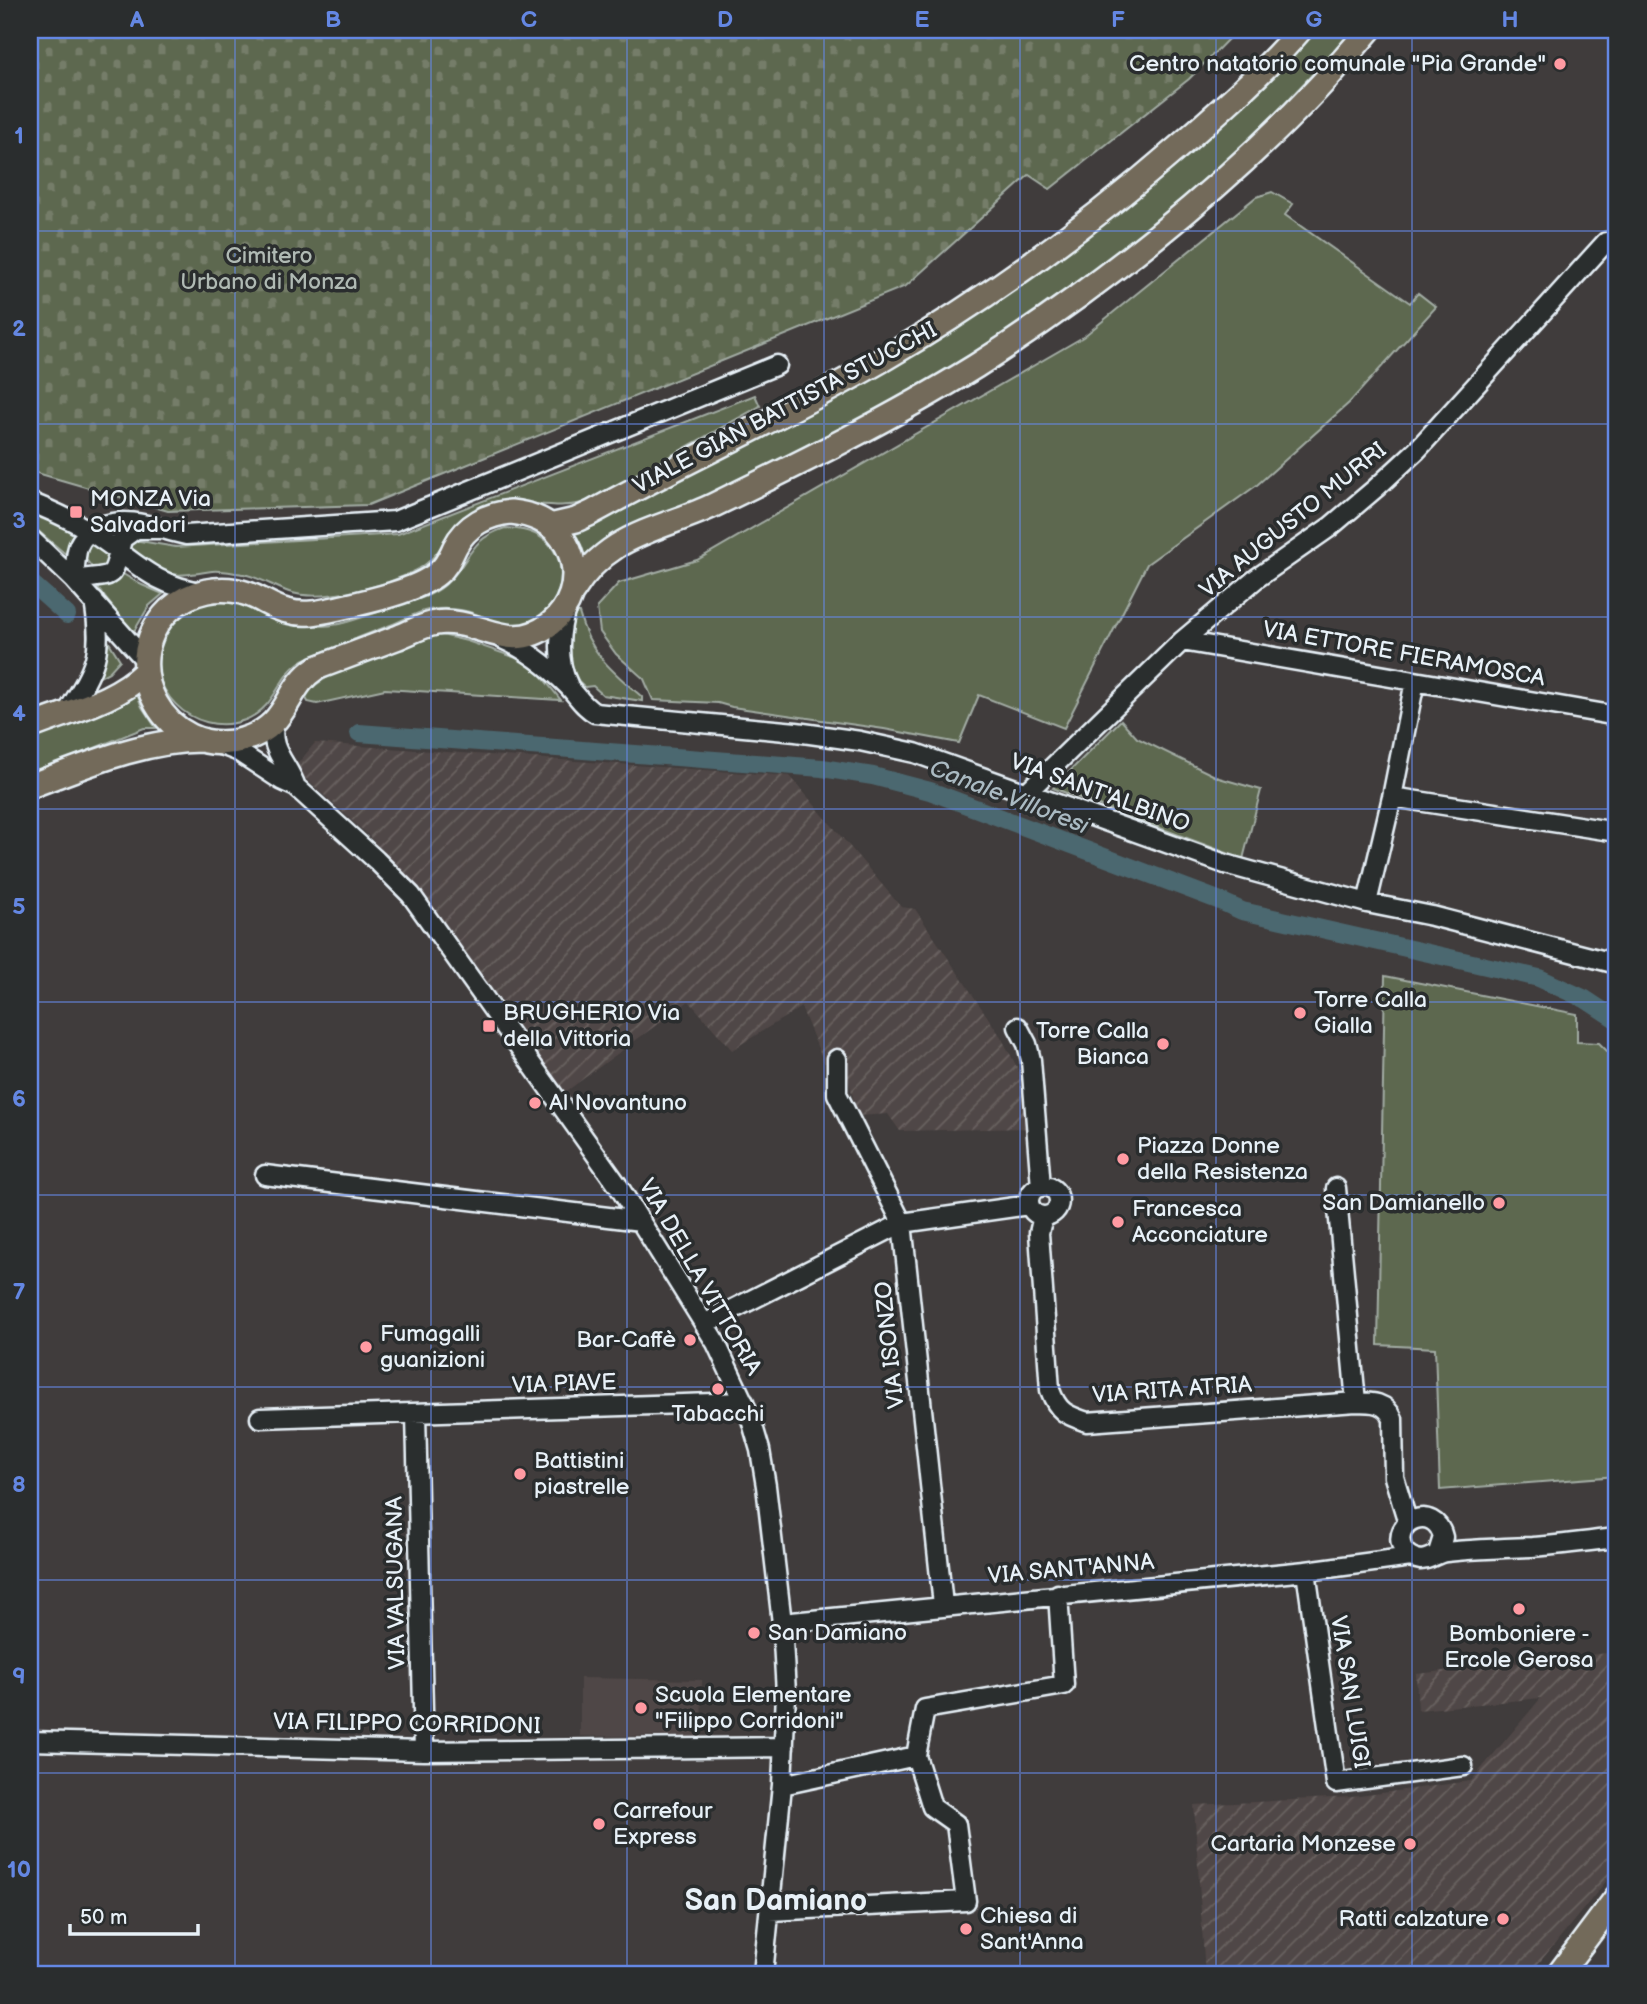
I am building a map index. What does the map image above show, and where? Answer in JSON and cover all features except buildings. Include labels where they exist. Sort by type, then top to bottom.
[{"type":"main road","name":"VIALE GIAN BATTISTA STUCCHI","points":[[550,526],[576,520],[595,511],[880,361],[947,320],[1069,238],[1138,182],[1212,118],[1300,30]]},
{"type":"main road","name":"VIALE GIAN BATTISTA STUCCHI","points":[[30,786],[151,746],[241,740],[259,733],[275,721],[287,707],[302,680],[316,668],[434,623],[463,624],[496,636],[519,637],[542,630],[560,615],[593,565],[619,545],[710,507],[882,421],[976,366],[1068,303],[1161,231],[1233,170],[1317,90],[1369,30]]},
{"type":"main road","points":[[208,741],[185,733],[163,715],[149,690],[146,666],[149,642],[163,617],[177,604],[203,592],[222,589],[241,592],[284,611],[312,614],[382,598],[433,577],[446,566],[463,535],[474,524],[503,513],[519,513],[534,517],[550,526],[564,541],[571,555],[574,571],[570,598]]},
{"type":"main road","points":[[30,727],[118,692],[146,666]]},
{"type":"main road","points":[[1559,1974],[1617,1897]]},
{"type":"street","name":"VIA AUGUSTO MURRI","points":[[1026,793],[1182,641],[1257,578],[1330,527],[1417,450],[1612,242]]},
{"type":"street","points":[[74,580],[77,549],[90,531],[113,522],[143,523],[186,535],[395,522],[777,365]]},
{"type":"street","points":[[30,502],[90,531],[155,578],[178,587],[203,592]]},
{"type":"street","points":[[74,580],[106,577],[116,567],[122,539],[136,529],[160,529]]},
{"type":"street","points":[[30,538],[94,601],[146,666]]},
{"type":"street","points":[[569,687],[562,670],[561,644],[570,598]]},
{"type":"street","points":[[68,711],[90,675],[99,648],[94,601]]},
{"type":"street","name":"VIA SANT'ALBINO","points":[[496,636],[534,657],[569,687],[584,705],[604,715],[796,732],[860,741],[915,753],[1226,864],[1367,903],[1432,916],[1617,964]]},
{"type":"street","name":"VIA ETTORE FIERAMOSCA","points":[[1182,641],[1617,716]]},
{"type":"street","points":[[1367,903],[1415,681]]},
{"type":"street","points":[[275,721],[272,732],[274,748],[296,787]]},
{"type":"street","points":[[208,741],[237,751],[296,787]]},
{"type":"street","name":"VIA DELLA VITTORIA","points":[[296,787],[403,886],[473,980],[641,1221],[704,1324],[744,1402],[762,1459],[782,1623],[786,1693],[782,1785],[764,1974]]},
{"type":"street","points":[[1392,797],[1617,832]]},
{"type":"street","points":[[1018,1027],[1027,1044],[1031,1060],[1041,1187]]},
{"type":"street","name":"VIA ISONZO","points":[[837,1059],[837,1094],[902,1223],[943,1605]]},
{"type":"street","points":[[265,1175],[641,1221]]},
{"type":"street","points":[[704,1324],[902,1223],[1036,1211],[1053,1213],[1059,1200],[1051,1188],[1041,1187],[1030,1196],[1036,1211]]},
{"type":"street","points":[[1336,1188],[1356,1402]]},
{"type":"street","name":"VIA RITA ATRIA","points":[[1036,1211],[1049,1390],[1056,1406],[1070,1417],[1087,1422],[1356,1402],[1375,1403],[1386,1408],[1392,1415],[1394,1477],[1410,1526]]},
{"type":"street","name":"VIA PIAVE","points":[[260,1418],[744,1402]]},
{"type":"street","name":"VIA VALSUGANA","points":[[416,1414],[425,1751]]},
{"type":"street","name":"VIA SANT'ANNA","points":[[1410,1526],[1434,1521],[1442,1532],[1475,1549]]},
{"type":"street","points":[[1410,1526],[1403,1548],[1410,1557]]},
{"type":"street","points":[[1365,1564],[1410,1526]]},
{"type":"street","points":[[1438,1553],[1443,1543],[1442,1532]]},
{"type":"street","name":"VIA SANT'ANNA","points":[[782,1623],[1306,1571],[1410,1557],[1425,1560],[1438,1553],[1475,1549],[1534,1547],[1617,1538]]},
{"type":"street","name":"VIA SAN LUIGI","points":[[1306,1571],[1336,1783],[1463,1766]]},
{"type":"street","points":[[770,1911],[966,1901],[956,1824],[932,1807],[916,1756],[925,1709],[1064,1685],[1058,1594]]},
{"type":"street","name":"VIA FILIPPO CORRIDONI","points":[[30,1741],[425,1751],[784,1747]]},
{"type":"street","points":[[782,1785],[916,1756]]},
{"type":"shaded area","points":[[315,743],[790,776],[901,907],[915,909],[1001,1037],[1025,1082],[1031,1128],[900,1131],[888,1114],[858,1116],[844,1063],[824,1063],[801,1007],[732,1050],[689,1001],[560,1096],[439,918],[369,836],[294,768]]},
{"type":"shaded area","points":[[1617,1652],[1617,1868],[1530,1974],[1205,1974],[1194,1805],[1352,1797],[1471,1781],[1541,1698],[1418,1710],[1416,1674]]},
{"type":"shaded area","name":"Scuola Elementare \"Filippo Corridoni\"","points":[[580,1678],[702,1680],[701,1737],[580,1736]]},
{"type":"green space","name":"Cimitero Urbano di Monza","points":[[30,30],[1237,30],[1189,79],[1050,189],[1029,175],[906,286],[368,505],[168,511],[30,471]]},
{"type":"green space","points":[[1308,30],[1354,30],[1252,138],[1121,251],[957,365],[785,459],[584,555],[572,531],[940,337]]},
{"type":"green space","points":[[1272,192],[1293,204],[1285,215],[1410,303],[1418,293],[1436,307],[1349,403],[1257,485],[1147,564],[1064,728],[979,695],[959,743],[718,703],[653,700],[644,679],[616,654],[600,632],[597,607],[619,583],[697,560],[1083,337],[1256,197]]},
{"type":"green space","points":[[755,395],[760,406],[591,500],[565,505],[499,503],[473,511],[455,527],[427,563],[404,576],[372,587],[336,594],[302,595],[244,574],[216,571],[171,574],[149,566],[126,546],[134,540],[176,547],[398,534]]},
{"type":"green space","points":[[30,512],[78,534],[68,545],[69,557],[30,524]]},
{"type":"green space","points":[[505,528],[539,536],[557,556],[561,570],[560,584],[556,597],[539,618],[512,626],[455,609],[423,611],[303,660],[287,674],[265,707],[245,720],[226,724],[207,722],[190,715],[176,704],[165,690],[158,673],[158,654],[167,625],[173,617],[206,598],[222,594],[293,623],[323,626],[339,624],[433,593],[445,585],[476,545]]},
{"type":"green space","points":[[92,544],[111,557],[107,569],[94,570],[82,554],[87,545]]},
{"type":"green space","points":[[123,574],[163,594],[149,606],[133,633],[96,586],[111,585]]},
{"type":"green space","points":[[570,612],[579,613],[589,640],[603,660],[642,697],[642,701],[603,695],[593,686],[585,687],[578,680],[568,653]]},
{"type":"green space","points":[[442,635],[531,663],[561,700],[385,689],[317,704],[308,702],[304,694],[334,673],[369,656],[405,643]]},
{"type":"green space","points":[[105,636],[120,660],[109,672],[96,679]]},
{"type":"green space","points":[[134,687],[142,707],[156,728],[144,728],[30,774],[30,740],[119,702]]},
{"type":"green space","points":[[1121,720],[1137,738],[1219,778],[1261,790],[1243,859],[1053,788]]},
{"type":"green space","name":"San Damianello","points":[[1385,976],[1577,1014],[1577,1042],[1599,1043],[1617,1061],[1617,1476],[1440,1490],[1435,1348],[1378,1345]]},
{"type":"waterway","name":"Canale Villoresi","points":[[30,582],[67,615]]},
{"type":"waterway","name":"Canale Villoresi","points":[[359,733],[822,768],[873,776],[930,791],[1242,911],[1539,978],[1585,999],[1617,1020]]},
{"type":"place","name":"Centro natatorio comunale \"Pia Grande\"","points":[[1560,64]]},
{"type":"place","name":"MONZA Via Salvadori","points":[[76,512]]},
{"type":"place","name":"Torre Calla Gialla","points":[[1300,1013]]},
{"type":"place","name":"BRUGHERIO Via della Vittoria","points":[[489,1026]]},
{"type":"place","name":"Torre Calla Bianca","points":[[1163,1044]]},
{"type":"place","name":"Al Novantuno","points":[[535,1103]]},
{"type":"place","name":"Piazza Donne della Resistenza","points":[[1123,1159]]},
{"type":"place","name":"San Damianello","points":[[1499,1203]]},
{"type":"place","name":"Francesca Acconciature","points":[[1118,1222]]},
{"type":"place","name":"Bar-Caffè","points":[[690,1340]]},
{"type":"place","name":"Fumagalli guanizioni","points":[[366,1347]]},
{"type":"place","name":"Tabacchi","points":[[718,1389]]},
{"type":"place","name":"Battistini piastrelle","points":[[520,1474]]},
{"type":"place","name":"Bomboniere - Ercole Gerosa","points":[[1519,1609]]},
{"type":"place","name":"San Damiano","points":[[754,1633]]},
{"type":"place","name":"Scuola Elementare \"Filippo Corridoni\"","points":[[641,1708]]},
{"type":"place","name":"Carrefour Express","points":[[599,1824]]},
{"type":"place","name":"Cartaria Monzese","points":[[1410,1844]]},
{"type":"place","name":"Ratti calzature","points":[[1503,1919]]},
{"type":"place","name":"Chiesa di Sant'Anna","points":[[966,1929]]},
{"type":"district","name":"San Damiano","points":[[776,1901]]}]
